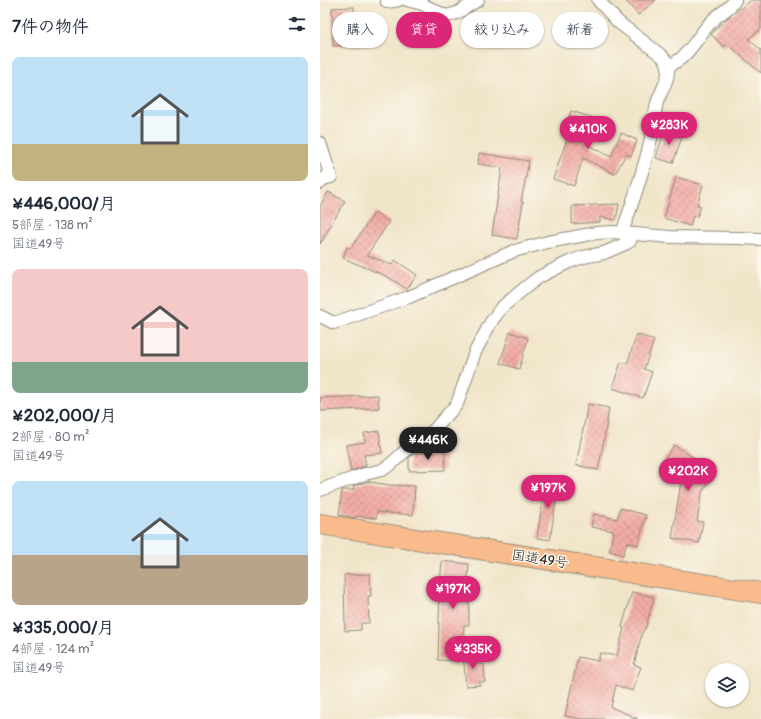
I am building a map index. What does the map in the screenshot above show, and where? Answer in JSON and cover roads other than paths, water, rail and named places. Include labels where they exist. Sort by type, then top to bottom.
[{"type":"highway","name":"国道49号","points":[[320,524],[761,593]]},
{"type":"street","points":[[387,2],[399,0]]},
{"type":"street","points":[[407,0],[422,4],[446,16],[457,13],[478,0]]},
{"type":"street","points":[[320,490],[365,474],[382,470],[391,464],[417,440],[433,431],[457,404],[475,352],[491,322],[501,308],[526,287],[539,277],[569,262],[583,257],[604,253],[630,241],[627,234],[652,134],[658,98],[667,78],[668,66],[667,61],[662,56],[618,22],[608,13],[598,0]]},
{"type":"street","points":[[668,66],[684,57],[711,21],[732,5],[735,0]]},
{"type":"street","points":[[320,143],[331,177],[325,178],[320,183]]},
{"type":"street","points":[[320,316],[334,323],[409,297],[514,251],[548,242],[596,233],[670,237],[761,239]]}]
